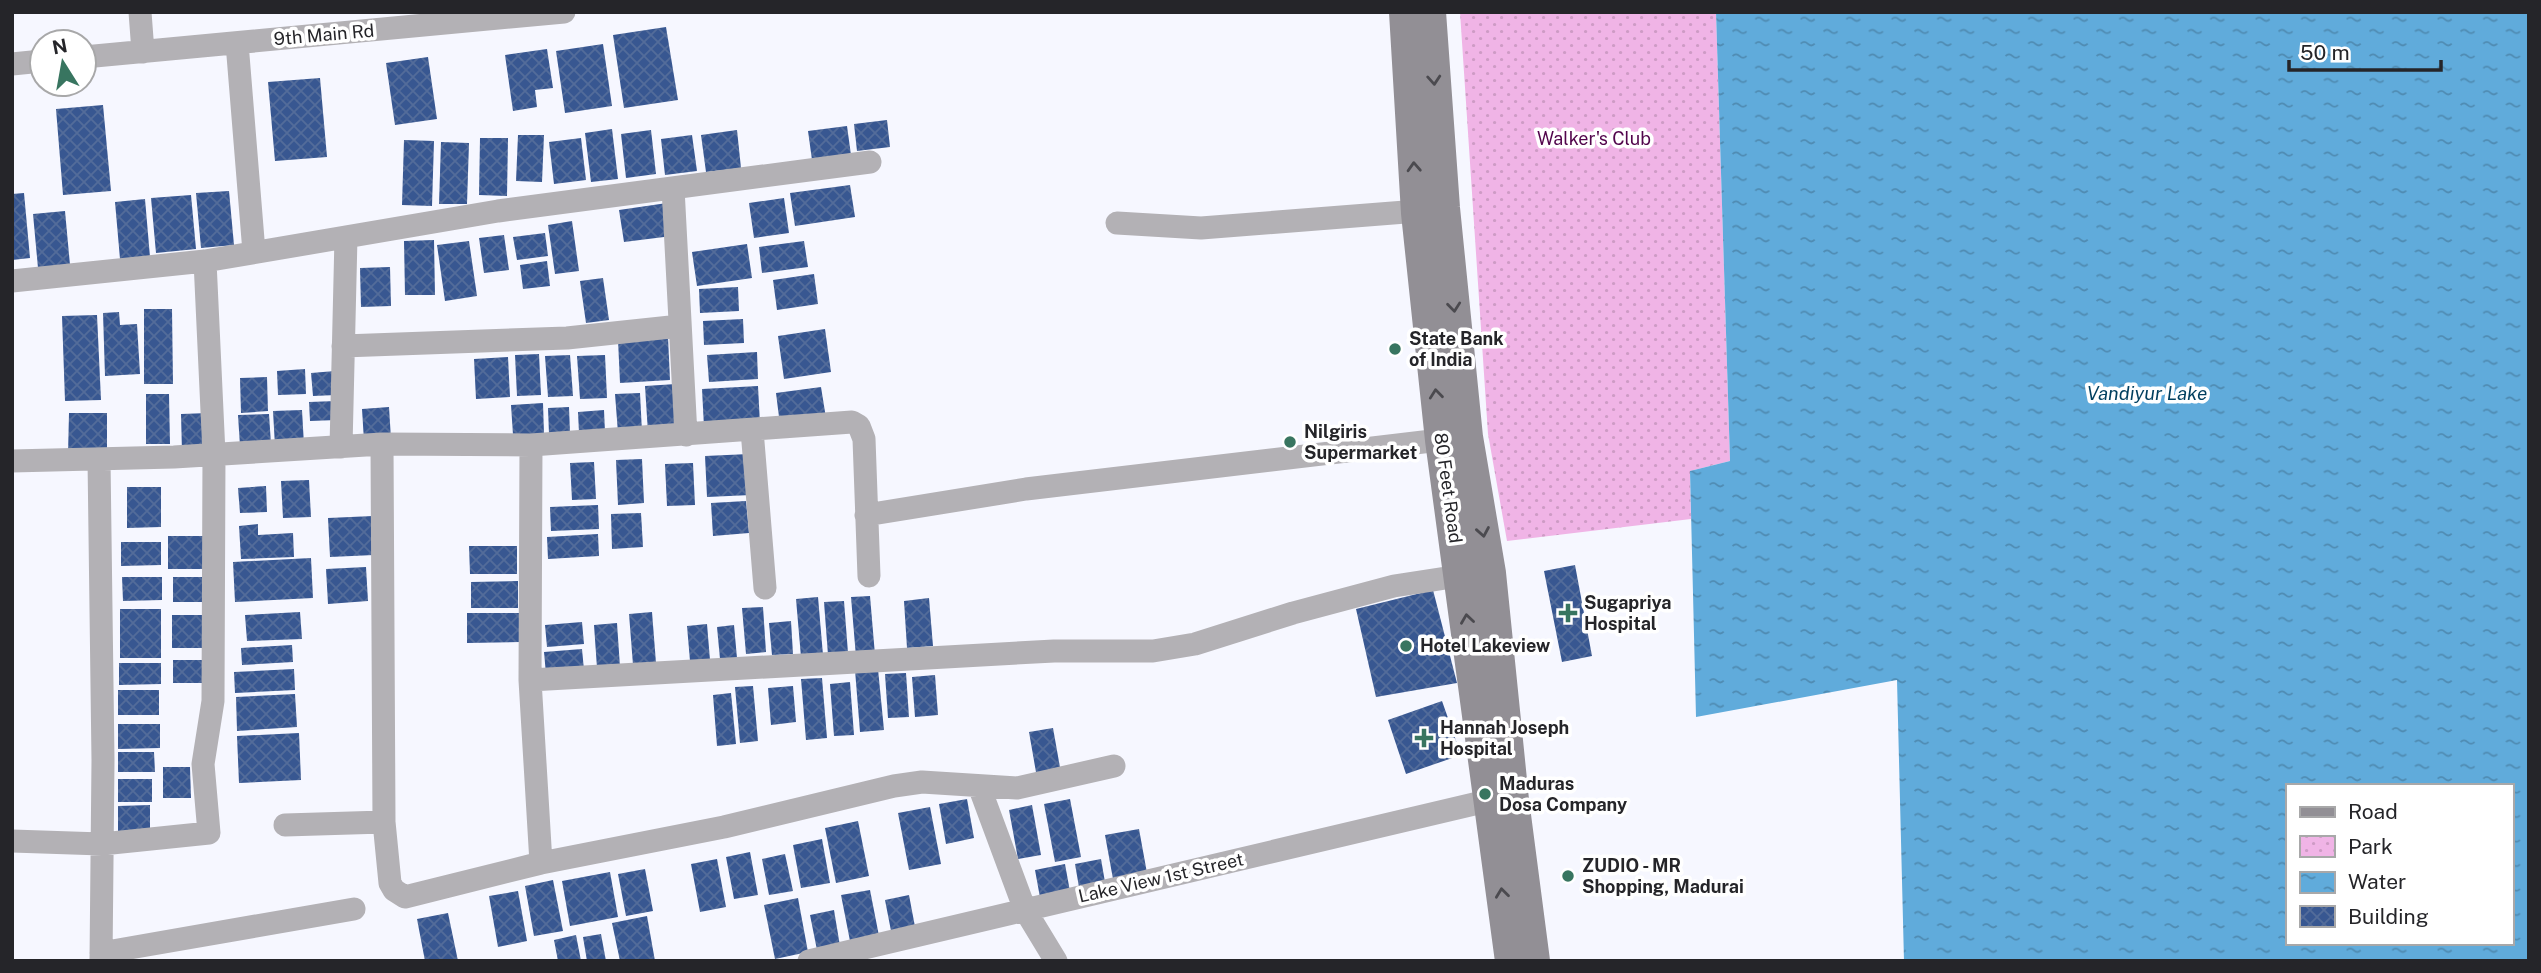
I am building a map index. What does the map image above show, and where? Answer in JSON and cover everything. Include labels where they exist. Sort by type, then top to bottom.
[{"type":"main road","name":"80 Feet Road","points":[[1405,12],[1430,210],[1454,438],[1476,574],[1502,800],[1511,961]]},
{"type":"main road","name":"80 Feet Road","points":[[1430,12],[1430,210]]},
{"type":"main road","name":"80 Feet Road","points":[[1502,800],[1534,961]]},
{"type":"street","points":[[140,12],[143,52]]},
{"type":"street","name":"9th Main Rd","points":[[98,56],[564,12]]},
{"type":"street","points":[[237,43],[254,252]]},
{"type":"street","points":[[12,281],[205,261],[498,211],[870,162]]},
{"type":"street","points":[[673,188],[686,435]]},
{"type":"street","points":[[1117,223],[1201,228],[1430,210]]},
{"type":"street","points":[[341,447],[346,237]]},
{"type":"street","points":[[12,841],[102,844],[209,833],[204,764],[213,701],[214,454],[205,261]]},
{"type":"street","points":[[343,346],[567,338],[680,326]]},
{"type":"street","points":[[12,461],[214,454],[382,444],[531,445],[852,422],[859,426],[864,439],[869,576]]},
{"type":"street","points":[[752,430],[765,588]]},
{"type":"street","points":[[866,515],[1026,489],[1454,438]]},
{"type":"street","points":[[382,444],[384,822],[390,883],[394,890],[405,897],[541,863],[724,827],[894,786],[922,782],[1017,788],[1114,766]]},
{"type":"street","points":[[531,445],[530,680],[541,863]]},
{"type":"street","points":[[99,459],[101,957],[354,909]]},
{"type":"street","points":[[530,680],[1054,651],[1153,651],[1195,643],[1394,586],[1476,574]]},
{"type":"street","points":[[979,786],[1025,910],[1056,961]]},
{"type":"street","name":"Lake View 1st Street","points":[[809,961],[1502,800]]},
{"type":"street","points":[[285,825],[384,822]]},
{"type":"green space","name":"Walker's Club","points":[[1460,12],[1716,12],[1730,461],[1690,471],[1691,519],[1507,541],[1488,434]]},
{"type":"water","name":"Vandiyur Lake","points":[[1716,12],[2529,12],[2529,961],[1904,961],[1897,680],[1696,717],[1690,471],[1730,461]]},
{"type":"building","points":[[666,27],[678,100],[624,108],[613,35]]},
{"type":"building","points":[[603,44],[612,106],[565,113],[556,51]]},
{"type":"building","points":[[547,49],[553,88],[535,90],[537,107],[513,111],[505,55]]},
{"type":"building","points":[[428,57],[437,119],[395,125],[386,63]]},
{"type":"building","points":[[320,78],[327,157],[275,161],[268,82]]},
{"type":"building","points":[[103,105],[111,191],[63,195],[56,109]]},
{"type":"building","points":[[887,120],[890,147],[857,151],[854,124]]},
{"type":"building","points":[[847,126],[851,155],[812,160],[808,131]]},
{"type":"building","points":[[612,129],[618,179],[591,182],[585,133]]},
{"type":"building","points":[[651,130],[656,174],[626,178],[621,134]]},
{"type":"building","points":[[737,130],[741,168],[706,172],[701,135]]},
{"type":"building","points":[[518,135],[544,135],[542,182],[516,181]]},
{"type":"building","points":[[692,135],[697,171],[665,175],[661,139]]},
{"type":"building","points":[[480,138],[508,138],[507,196],[479,195]]},
{"type":"building","points":[[581,138],[586,180],[554,184],[549,142]]},
{"type":"building","points":[[404,140],[434,141],[432,206],[402,205]]},
{"type":"building","points":[[441,142],[469,143],[467,204],[439,204]]},
{"type":"building","points":[[850,185],[855,217],[795,226],[790,193]]},
{"type":"building","points":[[229,191],[234,245],[201,248],[196,193]]},
{"type":"building","points":[[24,193],[30,258],[12,260],[12,194]]},
{"type":"building","points":[[191,195],[196,249],[156,253],[151,198]]},
{"type":"building","points":[[784,198],[789,233],[754,238],[749,203]]},
{"type":"building","points":[[145,199],[150,257],[120,259],[115,202]]},
{"type":"building","points":[[667,203],[672,236],[624,242],[619,210]]},
{"type":"building","points":[[65,211],[70,265],[38,268],[33,214]]},
{"type":"building","points":[[572,221],[579,271],[555,274],[548,225]]},
{"type":"building","points":[[545,233],[548,256],[517,260],[513,237]]},
{"type":"building","points":[[504,235],[509,270],[484,273],[479,238]]},
{"type":"building","points":[[434,240],[435,295],[405,295],[404,241]]},
{"type":"building","points":[[469,241],[477,296],[445,301],[437,245]]},
{"type":"building","points":[[804,241],[808,267],[762,273],[759,247]]},
{"type":"building","points":[[747,244],[752,278],[697,286],[692,252]]},
{"type":"building","points":[[547,261],[550,286],[523,289],[520,265]]},
{"type":"building","points":[[390,267],[391,306],[361,307],[360,268]]},
{"type":"building","points":[[814,274],[818,304],[777,310],[773,280]]},
{"type":"building","points":[[603,278],[609,320],[586,323],[580,281]]},
{"type":"building","points":[[738,287],[739,311],[700,313],[699,289]]},
{"type":"building","points":[[144,309],[172,309],[173,384],[144,384]]},
{"type":"building","points":[[119,312],[120,325],[137,324],[140,374],[105,376],[103,313]]},
{"type":"building","points":[[97,315],[101,400],[65,401],[62,316]]},
{"type":"building","points":[[743,319],[744,343],[704,345],[703,321]]},
{"type":"building","points":[[825,329],[831,372],[784,379],[778,336]]},
{"type":"building","points":[[668,337],[670,380],[620,383],[618,340]]},
{"type":"building","points":[[757,352],[758,379],[709,382],[707,355]]},
{"type":"building","points":[[539,354],[541,395],[517,396],[515,355]]},
{"type":"building","points":[[570,355],[573,396],[548,397],[545,356]]},
{"type":"building","points":[[605,355],[607,398],[580,399],[577,356]]},
{"type":"building","points":[[508,357],[510,397],[476,399],[474,359]]},
{"type":"building","points":[[305,369],[306,394],[278,395],[277,371]]},
{"type":"building","points":[[335,371],[336,395],[313,396],[311,373]]},
{"type":"building","points":[[267,377],[268,411],[241,413],[240,378]]},
{"type":"building","points":[[676,384],[678,431],[648,433],[645,386]]},
{"type":"building","points":[[758,386],[760,424],[704,427],[702,389]]},
{"type":"building","points":[[821,387],[826,418],[780,425],[776,393]]},
{"type":"building","points":[[640,393],[642,432],[618,433],[615,394]]},
{"type":"building","points":[[146,394],[169,394],[170,444],[146,444]]},
{"type":"building","points":[[336,401],[337,420],[310,421],[309,402]]},
{"type":"building","points":[[543,403],[544,434],[513,435],[511,405]]},
{"type":"building","points":[[389,407],[391,439],[364,441],[362,409]]},
{"type":"building","points":[[569,407],[570,433],[549,434],[548,408]]},
{"type":"building","points":[[302,410],[304,445],[275,446],[273,411]]},
{"type":"building","points":[[604,410],[605,432],[579,433],[578,412]]},
{"type":"building","points":[[69,413],[107,413],[107,454],[68,454]]},
{"type":"building","points":[[209,413],[211,451],[182,452],[181,414]]},
{"type":"building","points":[[269,414],[271,444],[240,446],[238,415]]},
{"type":"building","points":[[749,454],[751,495],[707,497],[705,456]]},
{"type":"building","points":[[642,459],[644,503],[618,505],[616,460]]},
{"type":"building","points":[[594,462],[596,499],[572,500],[570,463]]},
{"type":"building","points":[[693,463],[695,505],[667,506],[665,464]]},
{"type":"building","points":[[309,480],[311,517],[283,518],[281,481]]},
{"type":"building","points":[[266,486],[267,512],[240,513],[238,488]]},
{"type":"building","points":[[127,487],[161,487],[161,527],[127,528]]},
{"type":"building","points":[[746,501],[749,533],[713,536],[711,503]]},
{"type":"building","points":[[598,505],[599,529],[551,531],[550,507]]},
{"type":"building","points":[[641,513],[643,547],[612,549],[611,514]]},
{"type":"building","points":[[373,516],[374,555],[330,557],[328,518]]},
{"type":"building","points":[[258,524],[258,535],[293,533],[294,557],[241,559],[239,526]]},
{"type":"building","points":[[598,534],[599,556],[548,559],[547,537]]},
{"type":"building","points":[[168,536],[207,536],[207,569],[168,569]]},
{"type":"building","points":[[121,542],[161,542],[161,565],[121,566]]},
{"type":"building","points":[[469,546],[517,546],[517,574],[470,574]]},
{"type":"building","points":[[311,558],[313,598],[235,602],[233,562]]},
{"type":"building","name":"Sugapriya Hospital","points":[[1575,565],[1592,656],[1562,662],[1544,571]]},
{"type":"building","points":[[366,567],[368,601],[328,604],[326,569]]},
{"type":"building","points":[[122,577],[162,577],[162,600],[123,601]]},
{"type":"building","points":[[173,577],[207,577],[207,602],[173,602]]},
{"type":"building","points":[[518,581],[518,608],[471,608],[471,582]]},
{"type":"building","name":"Hotel Lakeview","points":[[1433,590],[1457,683],[1376,697],[1356,609]]},
{"type":"building","points":[[870,596],[875,655],[856,657],[851,597]]},
{"type":"building","points":[[818,597],[823,655],[801,657],[796,599]]},
{"type":"building","points":[[929,598],[933,646],[907,648],[904,601]]},
{"type":"building","points":[[844,601],[848,653],[828,655],[824,602]]},
{"type":"building","points":[[763,607],[766,652],[746,654],[742,608]]},
{"type":"building","points":[[120,609],[161,609],[161,658],[120,658]]},
{"type":"building","points":[[300,612],[302,639],[247,641],[245,615]]},
{"type":"building","points":[[652,612],[656,663],[633,665],[629,614]]},
{"type":"building","points":[[467,613],[520,613],[520,642],[467,643]]},
{"type":"building","points":[[172,615],[206,615],[206,648],[172,648]]},
{"type":"building","points":[[791,621],[793,654],[772,655],[769,623]]},
{"type":"building","points":[[582,622],[584,644],[547,647],[545,625]]},
{"type":"building","points":[[617,623],[620,667],[597,668],[594,625]]},
{"type":"building","points":[[707,624],[710,660],[690,661],[687,626]]},
{"type":"building","points":[[734,625],[737,658],[720,659],[717,627]]},
{"type":"building","points":[[292,645],[293,662],[242,665],[241,648]]},
{"type":"building","points":[[582,649],[584,670],[546,674],[544,652]]},
{"type":"building","points":[[173,660],[204,660],[204,683],[173,683]]},
{"type":"building","points":[[119,663],[161,663],[161,684],[119,685]]},
{"type":"building","points":[[294,669],[295,690],[235,693],[234,672]]},
{"type":"building","points":[[878,669],[884,730],[860,732],[855,670]]},
{"type":"building","points":[[906,673],[909,717],[888,718],[885,674]]},
{"type":"building","points":[[935,675],[938,715],[915,717],[912,677]]},
{"type":"building","points":[[822,678],[827,738],[806,740],[801,679]]},
{"type":"building","points":[[850,682],[854,735],[834,736],[830,684]]},
{"type":"building","points":[[753,686],[758,741],[740,743],[735,687]]},
{"type":"building","points":[[793,686],[796,722],[771,725],[768,688]]},
{"type":"building","points":[[118,690],[159,690],[159,715],[118,715]]},
{"type":"building","points":[[731,693],[736,744],[717,746],[713,695]]},
{"type":"building","points":[[295,694],[297,727],[237,731],[236,697]]},
{"type":"building","name":"Hannah Joseph Hospital","points":[[1442,701],[1461,755],[1406,774],[1388,720]]},
{"type":"building","points":[[118,724],[160,724],[160,748],[118,749]]},
{"type":"building","points":[[1053,728],[1061,773],[1037,778],[1029,732]]},
{"type":"building","points":[[299,733],[301,780],[239,783],[237,736]]},
{"type":"building","points":[[118,752],[154,752],[155,772],[118,772]]},
{"type":"building","points":[[163,767],[190,767],[191,798],[163,798]]},
{"type":"building","points":[[118,779],[152,779],[152,802],[118,802]]},
{"type":"building","points":[[967,799],[974,838],[946,844],[939,804]]},
{"type":"building","points":[[1070,799],[1081,857],[1055,862],[1044,804]]},
{"type":"building","points":[[150,805],[150,836],[118,836],[118,806]]},
{"type":"building","points":[[1032,805],[1041,855],[1018,859],[1009,810]]},
{"type":"building","points":[[930,807],[941,864],[909,870],[898,813]]},
{"type":"building","points":[[858,821],[869,876],[836,883],[825,828]]},
{"type":"building","points":[[1139,829],[1147,873],[1113,879],[1105,835]]},
{"type":"building","points":[[822,839],[830,883],[801,888],[793,845]]},
{"type":"building","points":[[750,852],[758,895],[734,899],[726,857]]},
{"type":"building","points":[[785,854],[793,891],[769,895],[762,859]]},
{"type":"building","points":[[717,859],[726,907],[700,912],[691,864]]},
{"type":"building","points":[[1101,859],[1106,888],[1080,893],[1075,864]]},
{"type":"building","points":[[1065,864],[1071,897],[1041,903],[1035,870]]},
{"type":"building","points":[[645,869],[653,911],[626,916],[618,874]]},
{"type":"building","points":[[610,872],[618,917],[570,926],[562,881]]},
{"type":"building","points":[[553,880],[563,931],[534,936],[525,886]]},
{"type":"building","points":[[870,890],[879,936],[850,941],[841,895]]},
{"type":"building","points":[[518,891],[527,941],[498,947],[489,896]]},
{"type":"building","points":[[909,895],[916,932],[892,936],[885,900]]},
{"type":"building","points":[[798,898],[808,952],[775,959],[764,905]]},
{"type":"building","points":[[834,910],[840,946],[817,950],[810,915]]},
{"type":"building","points":[[448,913],[458,961],[425,961],[417,919]]},
{"type":"building","points":[[647,916],[655,961],[620,961],[612,923]]},
{"type":"building","points":[[601,934],[606,961],[587,961],[583,937]]},
{"type":"building","points":[[576,935],[581,961],[558,961],[554,940]]},
{"type":"place","name":"State Bank of India","points":[[1395,349]]},
{"type":"place","name":"Nilgiris Supermarket","points":[[1290,442]]},
{"type":"place","name":"Sugapriya Hospital","points":[[1568,613]]},
{"type":"place","name":"Hotel Lakeview","points":[[1406,646]]},
{"type":"place","name":"Hannah Joseph Hospital","points":[[1424,738]]},
{"type":"place","name":"Maduras Dosa Company","points":[[1485,794]]},
{"type":"place","name":"ZUDIO - MR Shopping, Madurai","points":[[1568,876]]}]
